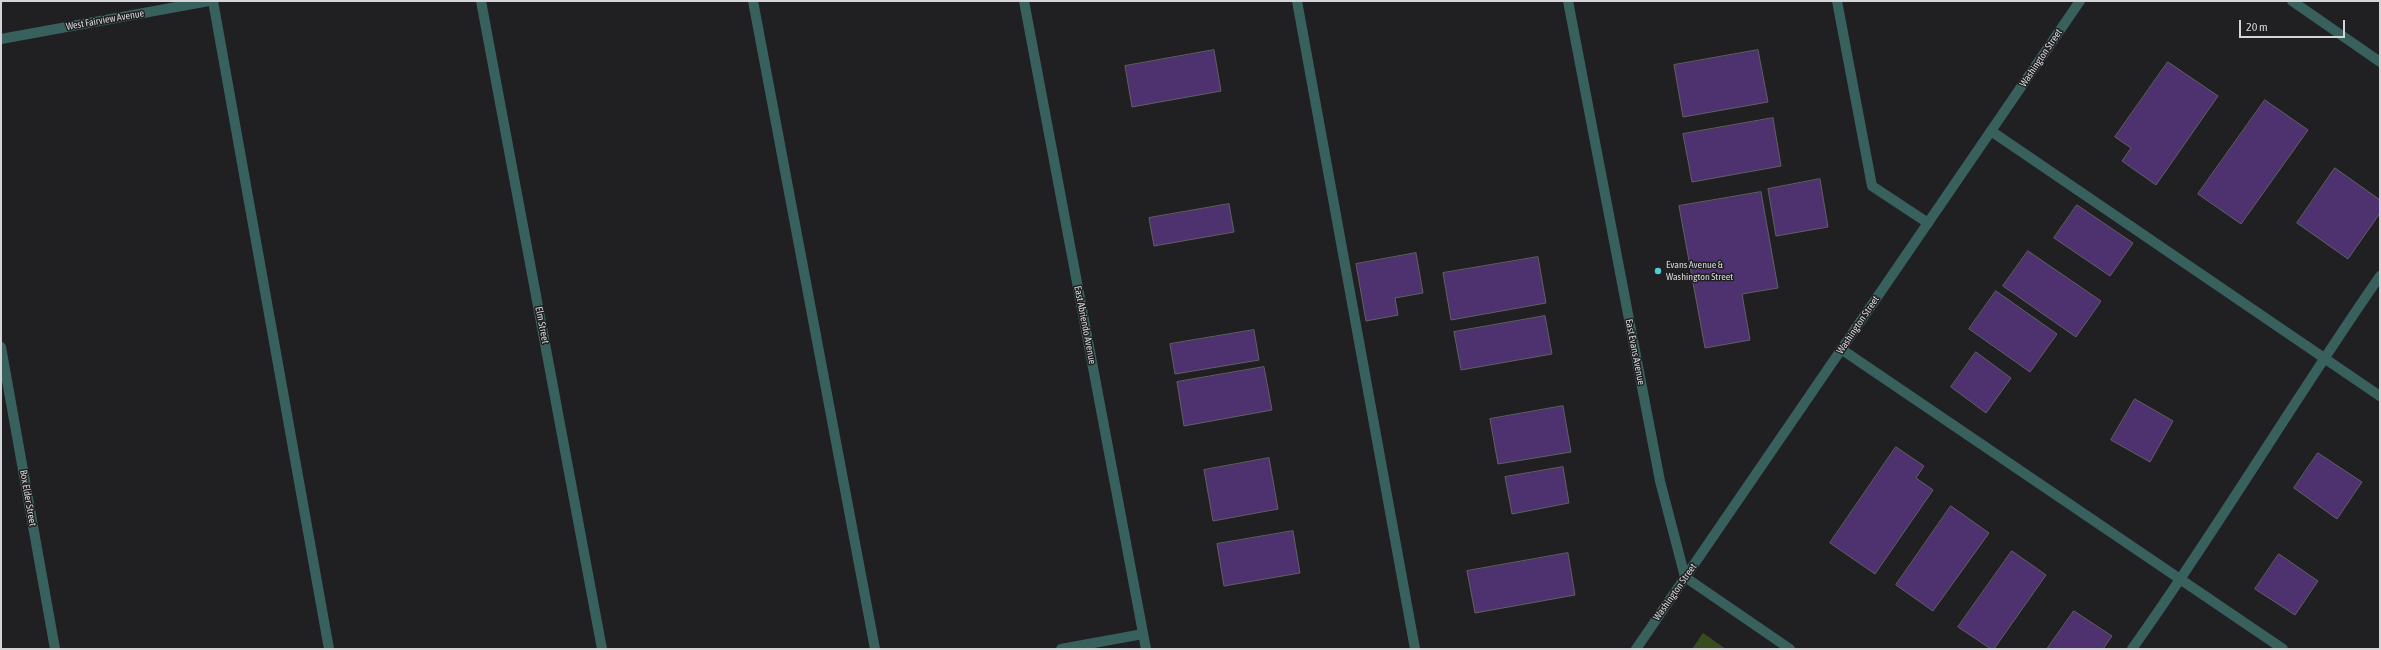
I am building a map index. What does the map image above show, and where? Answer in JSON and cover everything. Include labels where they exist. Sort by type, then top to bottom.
[{"type":"street","name":"West Fairview Avenue","points":[[1,39],[210,1]]},
{"type":"street","points":[[213,1],[329,649]]},
{"type":"street","name":"Elm Street","points":[[481,1],[602,649]]},
{"type":"street","points":[[753,1],[874,649]]},
{"type":"street","name":"East Abriendo Avenue","points":[[1024,1],[1146,649]]},
{"type":"street","points":[[1297,1],[1416,649]]},
{"type":"street","name":"East Evans Avenue","points":[[1568,1],[1660,482],[1685,577]]},
{"type":"street","points":[[1837,1],[1872,186],[1928,223]]},
{"type":"street","name":"Washington Street","points":[[1636,649],[2080,1]]},
{"type":"street","points":[[2292,1],[2380,62]]},
{"type":"street","points":[[1991,131],[2380,396]]},
{"type":"street","points":[[2132,649],[2181,580],[2323,357],[2380,276]]},
{"type":"street","name":"Box Elder Street","points":[[1,347],[55,649]]},
{"type":"street","points":[[1841,349],[2283,649]]},
{"type":"street","points":[[1685,577],[1790,649]]},
{"type":"street","points":[[1061,649],[1143,634]]},
{"type":"green space","points":[[1703,633],[1726,649],[1692,649]]},
{"type":"building","points":[[1214,50],[1221,91],[1132,107],[1125,66]]},
{"type":"building","points":[[1758,50],[1768,102],[1683,117],[1674,65]]},
{"type":"building","points":[[2168,62],[2218,96],[2156,185],[2122,161],[2131,148],[2115,137]]},
{"type":"building","points":[[2265,100],[2308,130],[2241,224],[2198,194]]},
{"type":"building","points":[[1773,118],[1781,166],[1692,182],[1683,134]]},
{"type":"building","points":[[2335,168],[2380,200],[2380,213],[2348,259],[2297,223]]},
{"type":"building","points":[[1820,179],[1828,227],[1776,236],[1768,189]]},
{"type":"building","points":[[1761,192],[1778,288],[1742,294],[1750,340],[1705,348],[1679,206]]},
{"type":"building","points":[[1229,204],[1234,232],[1154,246],[1149,218]]},
{"type":"building","points":[[2077,205],[2133,243],[2110,276],[2054,238]]},
{"type":"building","points":[[2028,251],[2101,301],[2076,337],[2003,286]]},
{"type":"building","points":[[1416,253],[1423,293],[1395,298],[1398,315],[1366,321],[1356,264]]},
{"type":"building","points":[[1538,257],[1546,303],[1451,320],[1443,273]]},
{"type":"building","points":[[1996,291],[2057,334],[2030,372],[1969,329]]},
{"type":"building","points":[[1545,316],[1552,354],[1461,370],[1454,332]]},
{"type":"building","points":[[1254,330],[1259,360],[1175,374],[1170,344]]},
{"type":"building","points":[[1976,352],[2011,378],[1986,413],[1951,387]]},
{"type":"building","points":[[1264,367],[1272,410],[1184,426],[1177,382]]},
{"type":"building","points":[[2135,399],[2173,421],[2150,462],[2111,440]]},
{"type":"building","points":[[1563,406],[1571,452],[1498,464],[1490,419]]},
{"type":"building","points":[[1896,447],[1924,466],[1916,478],[1933,490],[1875,574],[1830,543]]},
{"type":"building","points":[[2318,453],[2362,482],[2337,519],[2294,488]]},
{"type":"building","points":[[1269,458],[1278,509],[1213,521],[1204,470]]},
{"type":"building","points":[[1563,467],[1569,503],[1512,514],[1505,477]]},
{"type":"building","points":[[1951,506],[1989,533],[1933,611],[1896,585]]},
{"type":"building","points":[[1293,531],[1300,573],[1224,586],[1217,544]]},
{"type":"building","points":[[2012,551],[2046,575],[1994,649],[1991,649],[1958,627]]},
{"type":"building","points":[[1568,553],[1575,595],[1475,613],[1467,571]]},
{"type":"building","points":[[2279,554],[2318,581],[2295,615],[2255,589]]},
{"type":"building","points":[[2074,611],[2112,636],[2103,649],[2047,649]]},
{"type":"place","name":"Evans Avenue & Washington Street","points":[[1658,271]]}]
